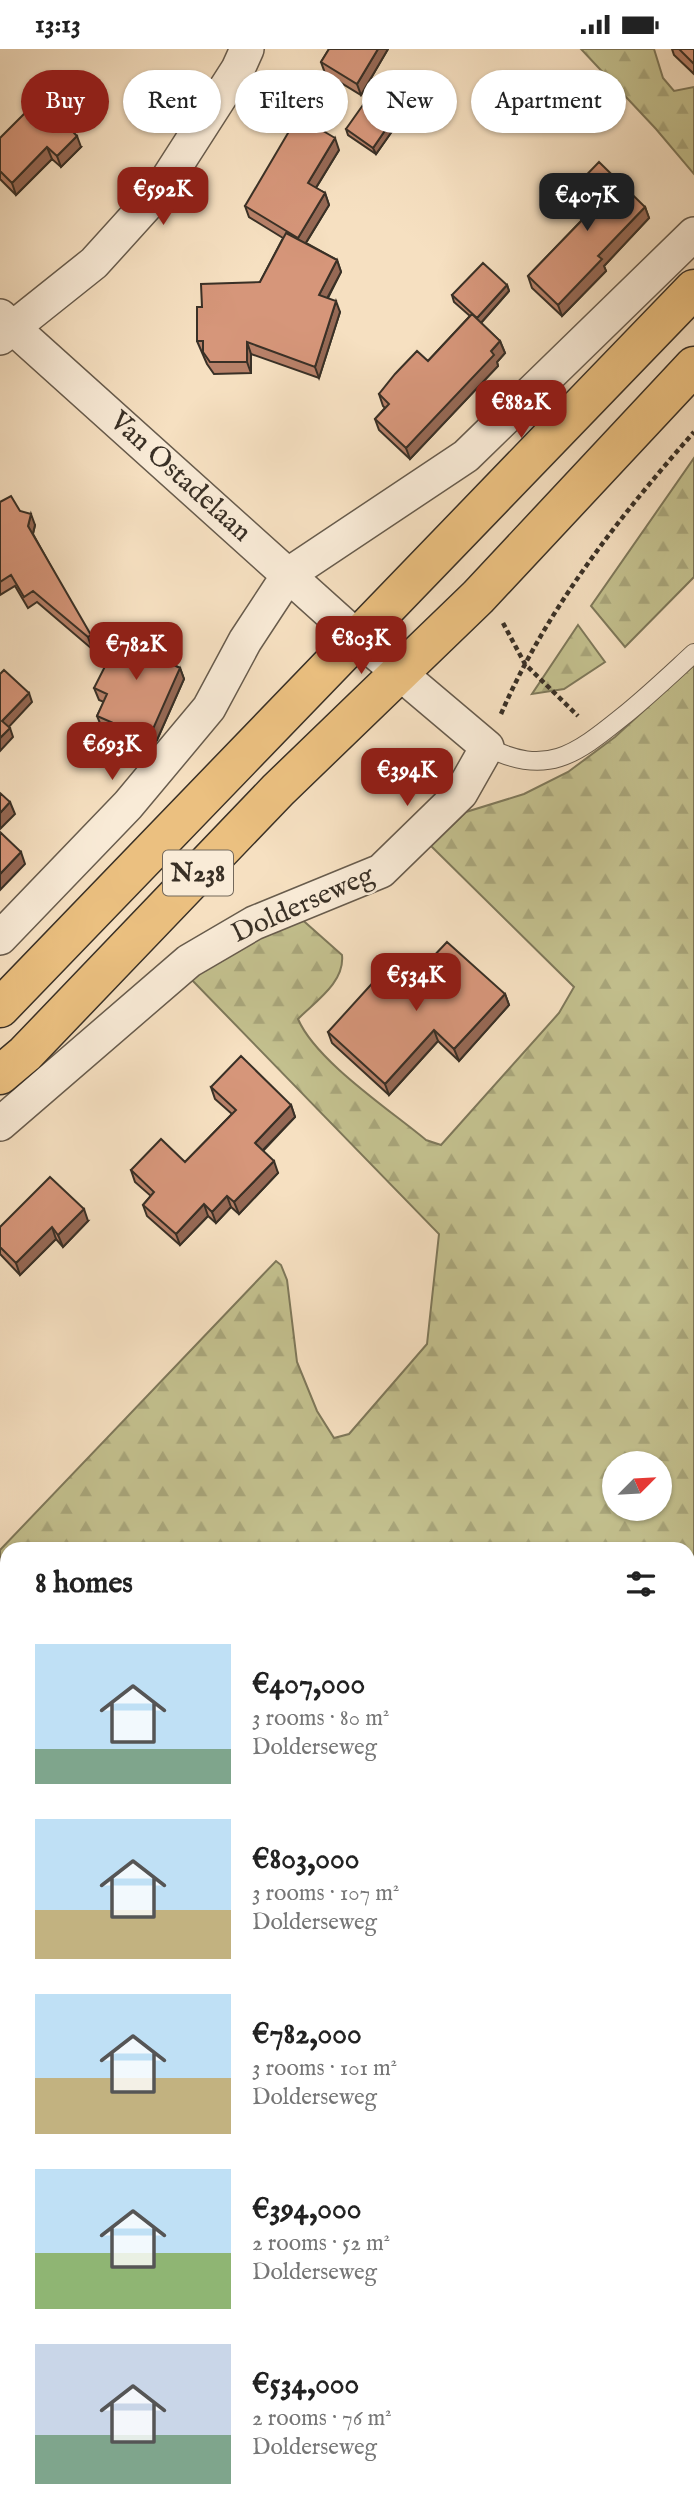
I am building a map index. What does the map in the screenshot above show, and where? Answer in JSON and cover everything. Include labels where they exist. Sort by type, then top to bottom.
[{"type":"main road","name":"N238","points":[[0,1008],[694,289]]},
{"type":"main road","name":"N238","points":[[0,1075],[25,1054],[278,790],[478,597],[694,366]]},
{"type":"street","points":[[5,328],[94,263],[161,189],[238,69],[247,49]]},
{"type":"street","points":[[0,938],[128,805],[209,708],[245,641],[289,574],[466,456],[694,234]]},
{"type":"street","name":"Van Ostadelaan","points":[[5,328],[289,574],[358,638]]},
{"type":"street","points":[[358,638],[487,747]]},
{"type":"street","name":"Dolderseweg","points":[[0,1124],[189,961],[254,923],[381,871],[461,793],[487,747]]},
{"type":"lane","points":[[487,747],[518,759],[541,761],[576,753],[694,653]]},
{"type":"path","points":[[487,747],[525,664],[572,584],[694,432]]},
{"type":"path","points":[[525,664],[599,736]]},
{"type":"green space","points":[[581,49],[654,49],[663,78],[674,91],[694,87],[694,174],[626,97],[626,70],[601,70]]},
{"type":"green space","points":[[694,458],[694,577],[625,647],[591,606]]},
{"type":"green space","points":[[578,625],[605,662],[564,689],[532,694]]},
{"type":"green space","points":[[694,665],[694,1542],[8,1542],[276,1261],[281,1265],[287,1280],[297,1362],[317,1411],[334,1438],[349,1434],[427,1344],[439,1234],[189,977],[298,916],[342,955],[342,965],[334,982],[298,1019],[307,1035],[355,1084],[426,1140],[441,1145],[559,1013],[574,987],[431,846],[466,812],[524,794],[568,772],[615,737]]},
{"type":"building","points":[[329,49],[378,49],[365,70],[362,70],[357,84],[348,78],[348,70],[334,70],[321,62]]},
{"type":"building","points":[[679,49],[694,49],[694,64]]},
{"type":"building","points":[[362,106],[362,133],[383,133],[373,148],[348,130],[348,126]]},
{"type":"building","points":[[21,117],[21,133],[74,133],[77,136],[57,156],[47,147],[12,183],[0,171],[0,138]]},
{"type":"building","points":[[288,133],[327,133],[335,138],[308,183],[325,193],[298,238],[245,206]]},
{"type":"building","points":[[599,162],[645,207],[598,256],[602,259],[558,305],[528,276],[588,214],[568,194]]},
{"type":"building","points":[[286,233],[337,260],[319,295],[336,301],[315,367],[247,342],[247,362],[210,362],[203,352],[203,341],[197,341],[197,307],[202,307],[201,284],[260,282]]},
{"type":"building","points":[[483,263],[507,285],[477,318],[452,295]]},
{"type":"building","points":[[472,314],[500,341],[491,351],[494,355],[406,448],[375,419],[389,404],[379,394],[417,351],[428,361]]},
{"type":"building","points":[[11,496],[20,511],[31,514],[28,526],[91,635],[88,637],[33,591],[24,597],[11,575],[0,582],[0,502]]},
{"type":"building","points":[[126,625],[165,642],[162,650],[168,652],[165,661],[180,668],[153,729],[145,737],[97,716],[107,694],[94,688]]},
{"type":"building","points":[[4,670],[29,693],[2,721],[10,728],[0,738],[0,674]]},
{"type":"building","points":[[0,793],[10,802],[0,813]]},
{"type":"building","points":[[0,832],[21,852],[0,874]]},
{"type":"building","points":[[447,942],[505,994],[454,1049],[434,1030],[385,1084],[328,1032],[378,977],[397,995]]},
{"type":"building","points":[[241,1056],[291,1105],[255,1143],[274,1161],[234,1202],[227,1196],[212,1212],[204,1204],[176,1234],[143,1205],[154,1192],[131,1170],[161,1139],[185,1162],[236,1110],[211,1087]]},
{"type":"building","points":[[50,1177],[84,1209],[58,1235],[52,1227],[16,1263],[0,1247],[0,1227]]}]
